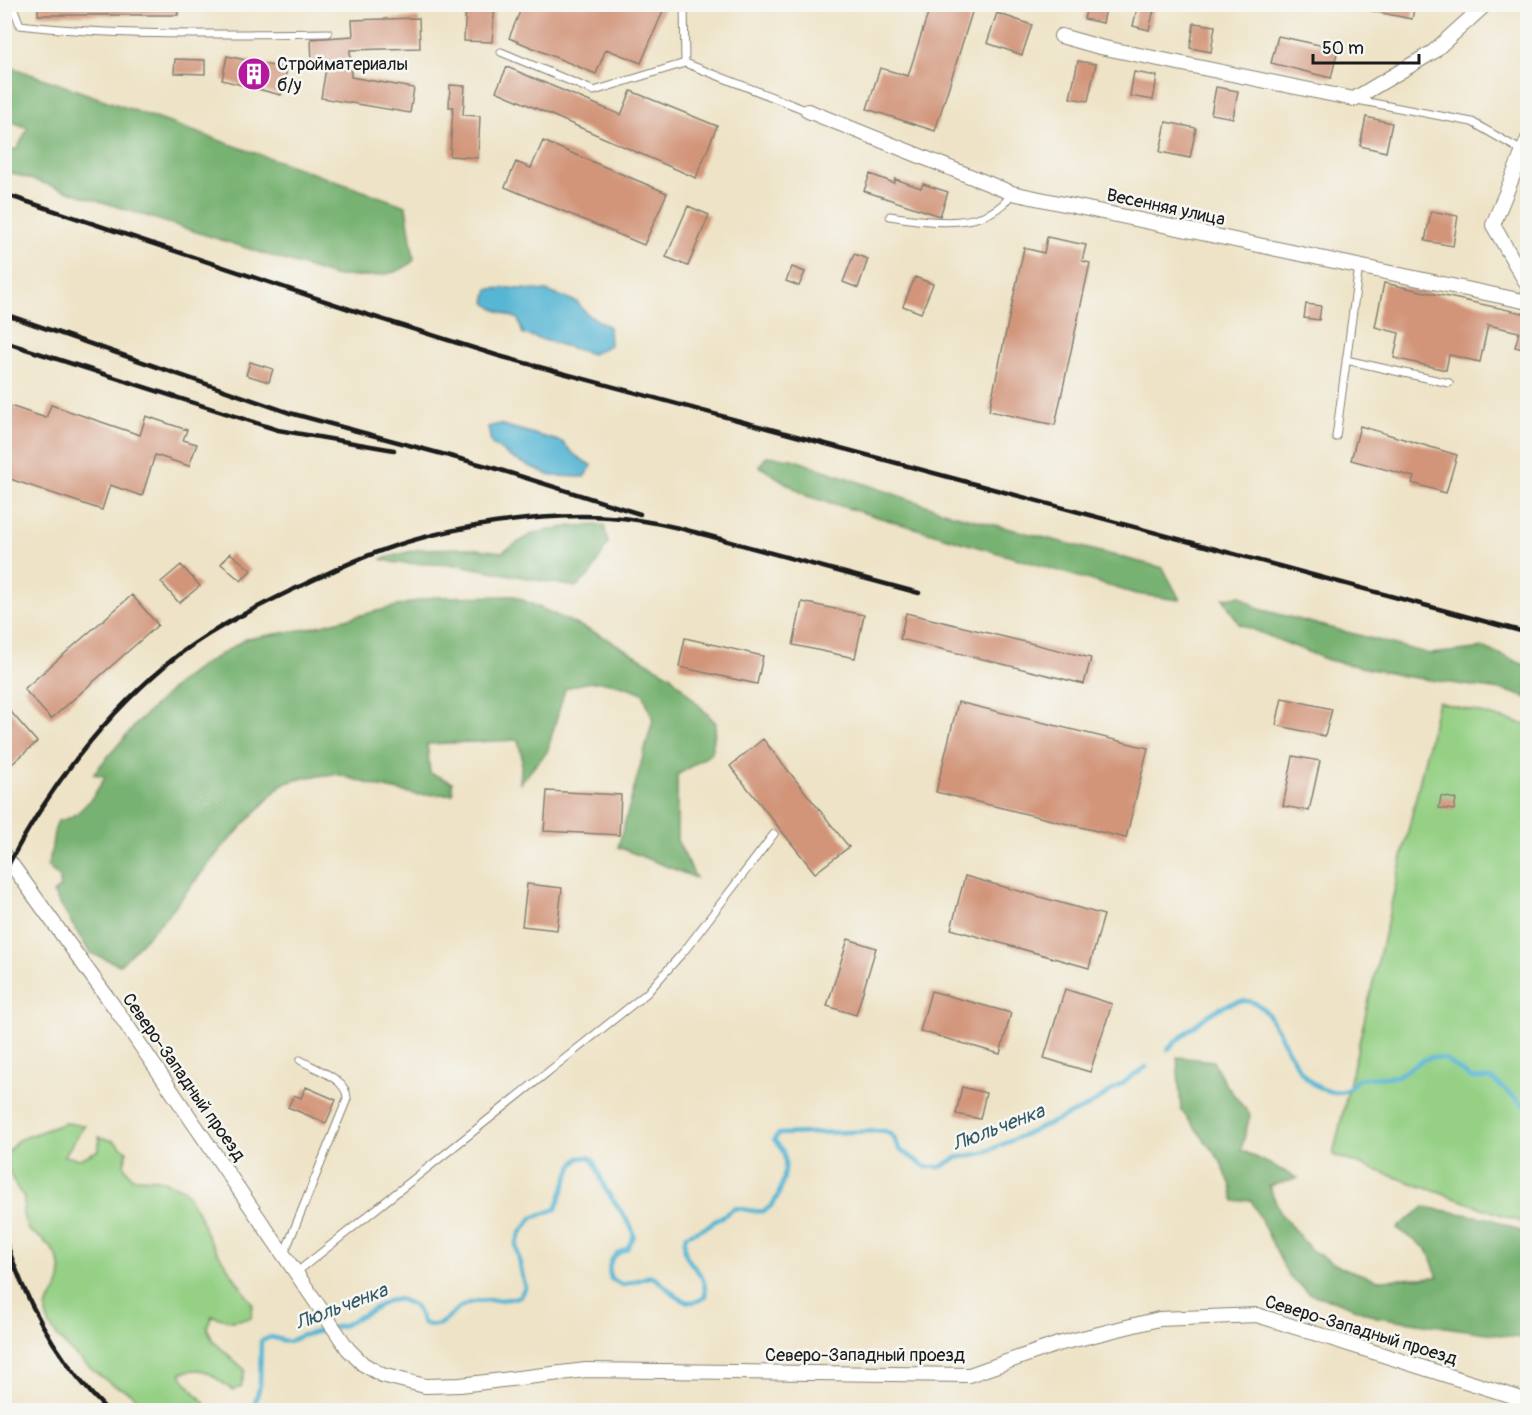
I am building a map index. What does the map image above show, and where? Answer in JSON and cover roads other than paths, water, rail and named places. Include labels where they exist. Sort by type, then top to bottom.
[{"type":"street","points":[[1061,36],[1100,47],[1354,99],[1433,52],[1486,4]]},
{"type":"street","name":"Весенняя улица","points":[[808,111],[1012,193],[1527,302]]},
{"type":"street","points":[[1526,146],[1493,225],[1527,286]]},
{"type":"street","name":"Северо-Западный проезд","points":[[4,854],[115,1008],[355,1357],[372,1370],[394,1380],[425,1386],[460,1385],[586,1370],[969,1376],[1058,1344],[1159,1319],[1257,1315],[1527,1401]]},
{"type":"lane","points":[[12,4],[20,25],[60,30],[174,35],[328,33]]},
{"type":"lane","points":[[684,4],[685,63]]},
{"type":"lane","points":[[501,52],[594,91],[685,63],[808,111]]},
{"type":"lane","points":[[1354,99],[1472,122],[1526,146]]},
{"type":"lane","points":[[890,216],[926,222],[956,221],[989,214],[1006,203],[1012,193]]},
{"type":"lane","points":[[1336,437],[1359,266]]},
{"type":"lane","points":[[1346,360],[1449,383]]},
{"type":"lane","points":[[297,1272],[646,993],[685,950],[774,834]]},
{"type":"lane","points":[[284,1254],[347,1099],[346,1090],[341,1083],[300,1060]]},
{"type":"water","points":[[488,289],[546,291],[577,302],[587,314],[609,327],[610,345],[592,354],[523,334],[518,319],[494,309],[485,302]]},
{"type":"water","points":[[499,424],[562,442],[576,456],[592,466],[584,477],[551,476],[512,458],[491,443],[488,427]]},
{"type":"waterway","name":"Люльченка","points":[[1168,1049],[1214,1011],[1235,1002],[1246,1001],[1258,1005],[1268,1015],[1294,1061],[1305,1076],[1318,1087],[1342,1092],[1357,1079],[1397,1076],[1431,1057],[1445,1059],[1471,1078],[1492,1079],[1528,1109]]},
{"type":"waterway","name":"Люльченка","points":[[253,1410],[260,1385],[261,1341],[271,1337],[289,1342],[300,1336],[344,1325],[388,1301],[399,1299],[415,1306],[423,1323],[436,1325],[458,1308],[471,1302],[507,1300],[520,1296],[525,1288],[516,1245],[520,1234],[532,1218],[556,1209],[572,1166],[579,1158],[589,1157],[593,1160],[606,1190],[631,1226],[634,1236],[627,1249],[614,1256],[609,1268],[611,1279],[623,1285],[651,1276],[683,1300],[697,1301],[705,1297],[705,1286],[686,1254],[684,1246],[686,1235],[706,1227],[735,1208],[763,1211],[774,1202],[784,1178],[785,1169],[783,1153],[774,1139],[779,1134],[884,1131],[893,1136],[899,1149],[926,1167],[941,1167],[956,1158],[983,1153],[1089,1106],[1146,1067]]},
{"type":"railway","points":[[4,194],[349,309],[499,356],[1528,633]]},
{"type":"railway","points":[[4,314],[290,413],[494,468],[640,514]]},
{"type":"railway","points":[[4,342],[278,430],[394,450]]},
{"type":"railway","points":[[4,873],[37,815],[75,760],[96,734],[142,686],[167,664],[211,633],[258,607],[371,554],[408,542],[465,528],[525,519],[609,517],[662,524],[919,593]]},
{"type":"railway","points":[[4,1235],[22,1284],[45,1329],[73,1371],[107,1410]]},
{"type":"place","name":"Стройматериалы б/у","points":[[254,74]]}]
